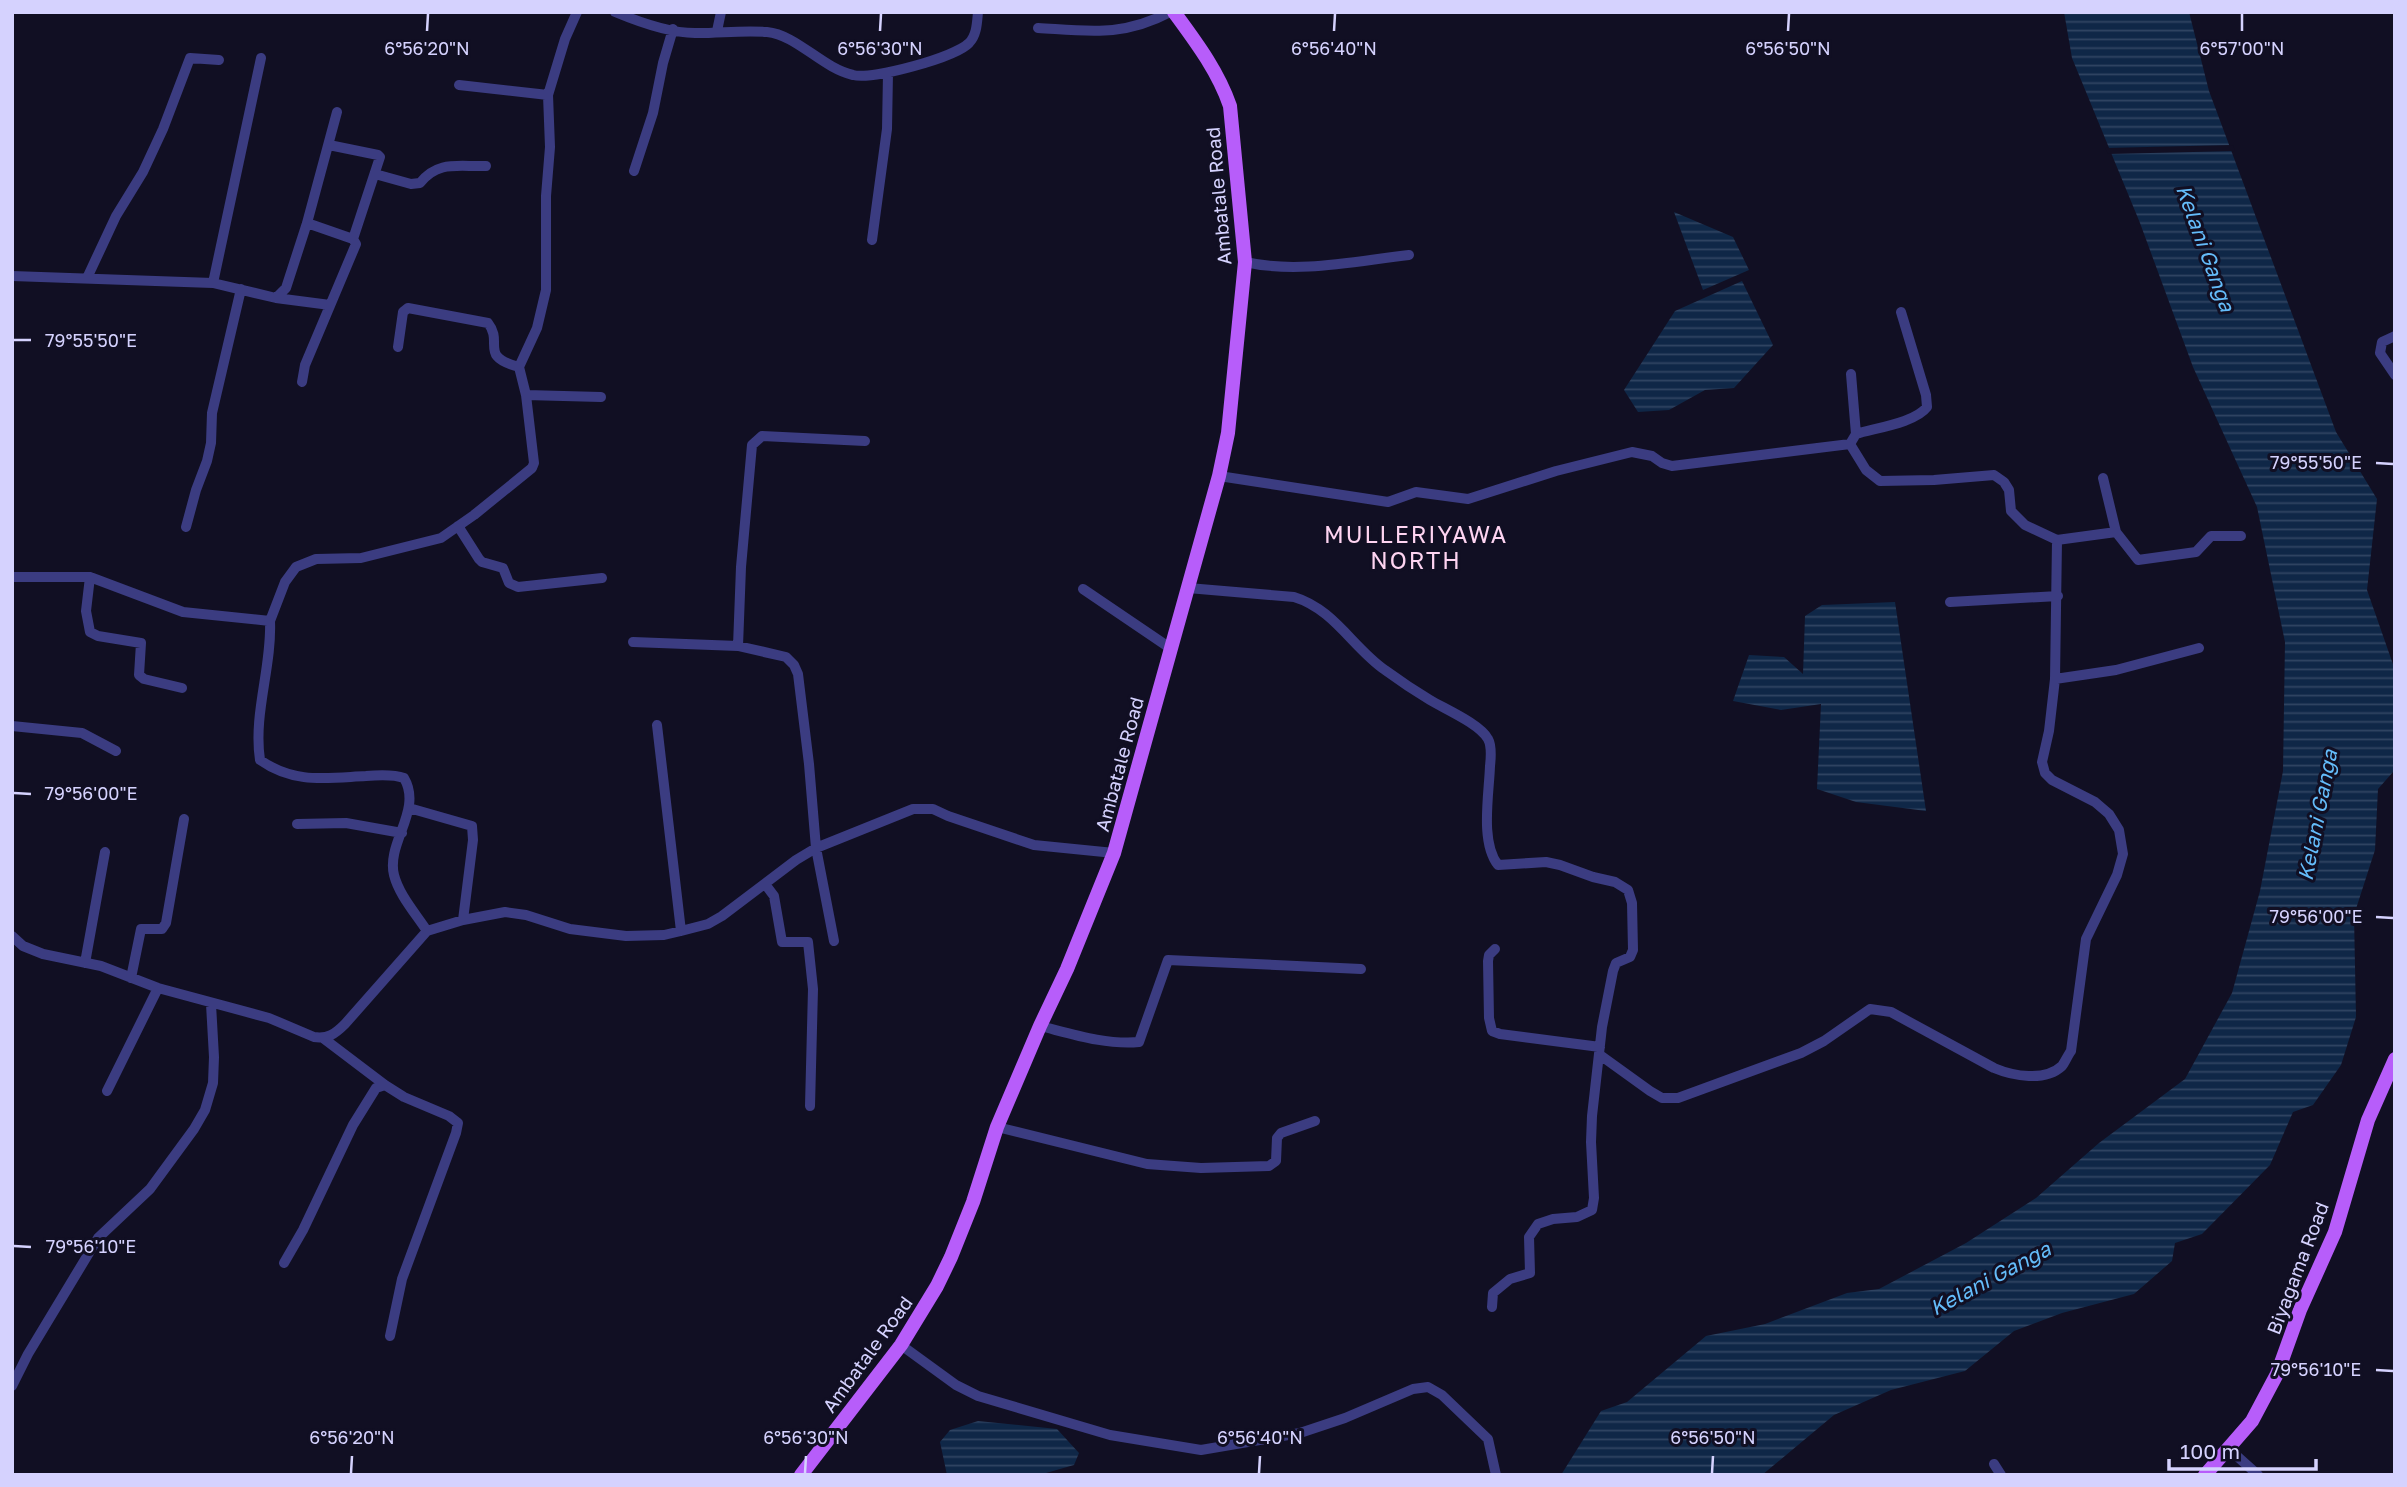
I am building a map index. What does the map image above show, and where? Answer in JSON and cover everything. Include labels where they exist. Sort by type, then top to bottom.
[{"type":"main road","name":"Ambatale Road","points":[[801,1475],[901,1345],[937,1286],[951,1257],[973,1202],[997,1127],[1067,969],[1114,853],[1219,476],[1228,433],[1245,262],[1230,106],[1223,84],[1210,62],[1172,12]]},
{"type":"main road","name":"Biyagama Road","points":[[2205,1475],[2252,1422],[2277,1374],[2300,1310],[2335,1232],[2368,1120],[2395,1059]]},
{"type":"street","points":[[427,931],[399,890],[394,874],[395,852],[409,808],[407,782],[404,778],[309,779],[276,771],[260,760],[257,743],[271,645],[270,621],[285,582],[296,567],[316,559],[361,558],[441,538],[532,468],[534,463],[526,396],[519,367],[537,328],[546,290],[546,196],[550,146],[548,95],[565,39],[577,12]]},
{"type":"street","points":[[615,12],[642,23],[696,33],[769,32],[785,37],[835,70],[856,76],[904,70],[967,46],[975,33],[978,12]]},
{"type":"street","points":[[717,31],[722,12]]},
{"type":"street","points":[[1038,28],[1105,32],[1148,24],[1172,12]]},
{"type":"street","points":[[634,171],[653,113],[673,29]]},
{"type":"street","points":[[87,278],[116,216],[143,172],[163,130],[190,58],[219,60]]},
{"type":"street","points":[[213,284],[261,58]]},
{"type":"street","points":[[872,240],[887,128],[888,73]]},
{"type":"street","points":[[459,86],[548,95]]},
{"type":"street","points":[[276,298],[286,288],[337,112]]},
{"type":"street","points":[[329,145],[380,157],[353,239]]},
{"type":"street","points":[[375,174],[411,184],[421,183],[428,173],[438,167],[486,166]]},
{"type":"street","points":[[302,382],[305,365],[356,244],[353,239],[307,223]]},
{"type":"street","points":[[1245,262],[1278,268],[1409,255]]},
{"type":"street","points":[[12,276],[213,284],[276,298],[330,305]]},
{"type":"street","points":[[186,527],[207,461],[212,414],[241,289]]},
{"type":"street","points":[[397,347],[403,312],[408,308],[488,323],[496,356],[502,362],[519,367]]},
{"type":"street","points":[[1219,476],[1388,502],[1416,492],[1468,499],[1556,471],[1632,452],[1652,456],[1672,466],[1853,439],[1923,412],[1927,407],[1926,395],[1901,312]]},
{"type":"street","points":[[2395,336],[2382,342],[2380,353],[2395,375]]},
{"type":"street","points":[[1850,374],[1853,439],[1866,470],[1880,481],[1994,475],[2004,482],[2009,490],[2011,511],[2025,525],[2057,540],[2116,532]]},
{"type":"street","points":[[526,396],[601,397]]},
{"type":"street","points":[[738,646],[741,567],[752,445],[762,436],[865,441]]},
{"type":"street","points":[[2103,478],[2116,532],[2138,560],[2196,552],[2211,536],[2241,536]]},
{"type":"street","points":[[458,526],[479,559],[503,568],[509,583],[517,587],[602,578]]},
{"type":"street","points":[[1494,949],[1488,961],[1489,1018],[1492,1031],[1600,1051],[1662,1098],[1678,1098],[1801,1054],[1870,1009],[1891,1012],[1994,1069],[2008,1074],[2047,1075],[2062,1066],[2071,1051],[2086,939],[2117,875],[2123,854],[2119,830],[2109,814],[2095,802],[2061,786],[2045,773],[2042,762],[2049,731],[2055,679],[2057,540]]},
{"type":"street","points":[[12,577],[90,576],[183,612],[270,621]]},
{"type":"street","points":[[90,576],[86,611],[90,632],[98,636],[141,643],[139,675],[144,679],[181,688]]},
{"type":"street","points":[[1188,588],[1294,597],[1311,602],[1382,668],[1480,729],[1489,740],[1491,755],[1487,839],[1491,856],[1498,865],[1545,862],[1560,864],[1615,882],[1628,890],[1632,903],[1633,950],[1630,957],[1616,962],[1613,971],[1600,1051],[1591,1142],[1594,1198],[1592,1210],[1577,1217],[1553,1219],[1538,1224],[1529,1237],[1530,1273],[1510,1279],[1493,1293],[1492,1307]]},
{"type":"street","points":[[1083,589],[1170,648]]},
{"type":"street","points":[[1951,602],[2058,596]]},
{"type":"street","points":[[633,642],[738,646],[786,657],[794,665],[798,674],[809,764],[816,848],[834,941]]},
{"type":"street","points":[[2055,679],[2116,670],[2199,648]]},
{"type":"street","points":[[657,725],[681,931]]},
{"type":"street","points":[[12,726],[82,733],[116,751]]},
{"type":"street","points":[[12,936],[23,946],[43,954],[101,966],[158,988],[251,1013],[323,1038],[335,1034],[345,1024],[427,931],[463,920],[505,912],[526,915],[570,929],[626,936],[664,935],[681,931],[708,924],[722,916],[816,848],[901,812],[923,807],[1034,845],[1114,853]]},
{"type":"street","points":[[409,808],[472,826],[474,832],[463,920]]},
{"type":"street","points":[[131,978],[141,929],[162,929],[166,923],[184,819]]},
{"type":"street","points":[[297,824],[346,823],[402,833]]},
{"type":"street","points":[[85,962],[105,852]]},
{"type":"street","points":[[765,884],[774,896],[782,942],[808,942],[813,989],[810,1106]]},
{"type":"street","points":[[1040,1026],[1092,1038],[1125,1043],[1139,1042],[1168,960],[1361,969]]},
{"type":"street","points":[[107,1091],[158,988]]},
{"type":"street","points":[[12,1386],[28,1354],[98,1238],[150,1189],[205,1110],[213,1083],[211,1004]]},
{"type":"street","points":[[323,1038],[404,1097],[449,1116],[458,1124],[402,1279],[390,1336]]},
{"type":"street","points":[[284,1263],[303,1230],[353,1125],[376,1088],[386,1084]]},
{"type":"street","points":[[997,1127],[1119,1159],[1201,1168],[1269,1166],[1276,1161],[1277,1138],[1281,1133],[1315,1121]]},
{"type":"street","points":[[901,1345],[956,1385],[978,1395],[1110,1435],[1201,1450],[1300,1433],[1345,1418],[1413,1389],[1428,1387],[1443,1395],[1489,1439],[1496,1475]]},
{"type":"street","points":[[2229,1449],[2258,1475]]},
{"type":"street","points":[[1994,1464],[2001,1475]]},
{"type":"water","name":"Kelani Ganga","points":[[2064,12],[2189,12],[2209,91],[2336,432],[2377,499],[2367,590],[2395,670],[2395,763],[2393,772],[2378,789],[2375,850],[2354,915],[2356,1017],[2341,1065],[2313,1105],[2293,1112],[2270,1165],[2202,1234],[2175,1243],[2172,1261],[2134,1294],[2062,1313],[2014,1331],[1965,1371],[1891,1390],[1834,1415],[1762,1475],[1561,1475],[1601,1411],[1627,1402],[1706,1336],[1765,1324],[1847,1293],[1879,1289],[1966,1243],[2036,1198],[2099,1143],[2185,1079],[2232,993],[2260,891],[2283,771],[2285,642],[2257,507],[2193,367],[2140,223],[2072,58]]},
{"type":"water","points":[[1674,212],[1733,237],[1749,270],[1703,290]]},
{"type":"water","points":[[1742,281],[1773,345],[1734,388],[1705,390],[1669,410],[1638,412],[1624,390],[1675,311]]},
{"type":"water","points":[[1895,602],[1926,811],[1856,802],[1817,789],[1821,704],[1781,710],[1733,701],[1749,655],[1784,657],[1803,674],[1805,616],[1822,605]]},
{"type":"water","points":[[978,1421],[1057,1429],[1079,1453],[1074,1465],[1039,1475],[947,1475],[940,1442],[950,1430]]},
{"type":"pier","points":[[2233,145],[2235,151],[2108,154],[2105,148]]},
{"type":"district","name":"MULLERIYAWA NORTH","points":[[1416,547]]}]
